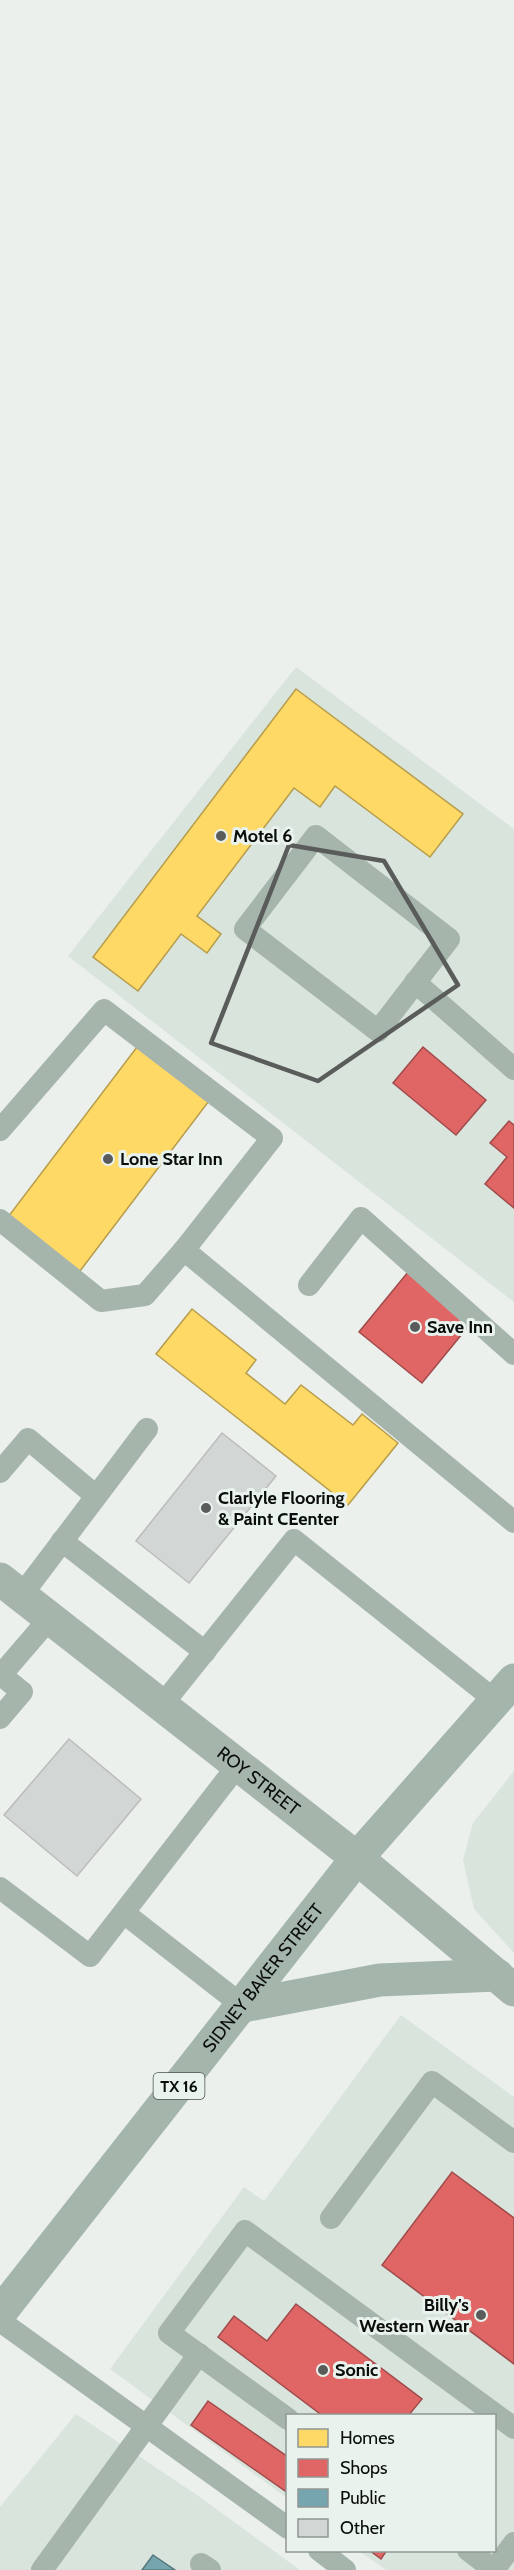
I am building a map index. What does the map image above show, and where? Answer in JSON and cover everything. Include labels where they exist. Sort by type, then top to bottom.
[{"type":"main road","name":"SIDNEY BAKER STREET","points":[[3,2304],[243,2006],[357,1858],[505,1690]]},
{"type":"main road","points":[[243,2006],[380,1980],[505,1982]]},
{"type":"street","name":"ROY STREET","points":[[11,1587],[357,1858],[505,1982]]},
{"type":"lane","points":[[316,837],[449,939],[415,982],[378,1031],[245,929],[316,837]]},
{"type":"lane","points":[[415,982],[514,1069]]},
{"type":"lane","points":[[0,1130],[104,1010],[272,1138],[184,1250],[145,1295],[100,1301],[0,1220]]},
{"type":"lane","points":[[309,1285],[362,1218],[514,1354]]},
{"type":"lane","points":[[184,1250],[514,1522]]},
{"type":"lane","points":[[11,1587],[62,1541],[147,1429]]},
{"type":"lane","points":[[0,1472],[28,1439],[96,1496]]},
{"type":"lane","points":[[162,1705],[294,1540],[505,1690]]},
{"type":"lane","points":[[62,1541],[205,1652]]},
{"type":"lane","points":[[0,1718],[22,1692],[1,1675],[50,1618]]},
{"type":"lane","points":[[0,1888],[90,1956],[238,1765]]},
{"type":"lane","points":[[124,1913],[243,2006]]},
{"type":"lane","points":[[331,2218],[432,2082],[514,2142]]},
{"type":"lane","points":[[286,2418],[170,2333],[244,2231],[495,2414]]},
{"type":"lane","points":[[3,2304],[147,2425],[286,2527]]},
{"type":"lane","points":[[42,2570],[199,2354]]},
{"type":"lane","points":[[496,2415],[514,2428]]},
{"type":"lane","points":[[471,2552],[494,2570],[514,2543]]},
{"type":"lane","points":[[322,2552],[345,2570]]},
{"type":"highlighted area","points":[[289,845],[384,861],[458,985],[318,1081],[211,1043]]},
{"type":"shaded area","points":[[296,667],[514,829],[514,1302],[68,956]]},
{"type":"shaded area","points":[[514,1771],[514,1953],[474,1909],[463,1860],[473,1823]]},
{"type":"shaded area","points":[[401,2015],[514,2097],[514,2570],[386,2570],[360,2552],[496,2552],[496,2414],[286,2414],[286,2497],[110,2369],[244,2187],[264,2201]]},
{"type":"shaded area","points":[[76,2414],[197,2495],[300,2570],[0,2570],[0,2507]]},
{"type":"building: Homes","name":"Motel 6","points":[[296,689],[463,814],[430,857],[335,786],[320,807],[294,788],[197,916],[221,934],[207,953],[181,934],[138,991],[93,957]]},
{"type":"building: Homes","name":"Lone Star Inn","points":[[137,1047],[209,1101],[80,1271],[8,1217]]},
{"type":"building: Homes","points":[[192,1309],[256,1360],[246,1373],[285,1404],[301,1385],[353,1425],[362,1414],[398,1443],[348,1505],[156,1354]]},
{"type":"building: Shops","points":[[423,1047],[486,1100],[456,1135],[393,1083]]},
{"type":"building: Shops","points":[[509,1121],[514,1125],[514,1208],[485,1184],[507,1157],[490,1143]]},
{"type":"building: Shops","name":"Save Inn","points":[[408,1272],[471,1323],[422,1383],[359,1332]]},
{"type":"building: Shops","name":"Billy's Western Wear","points":[[452,2172],[514,2218],[514,2364],[382,2265]]},
{"type":"building: Shops","name":"Sonic","points":[[296,2304],[422,2399],[410,2414],[320,2414],[218,2337],[234,2316],[267,2341]]},
{"type":"building: Shops","points":[[208,2401],[286,2456],[286,2492],[191,2425]]},
{"type":"building: Shops","points":[[372,2552],[386,2552],[381,2559]]},
{"type":"building: Public","points":[[153,2555],[175,2570],[142,2570]]},
{"type":"building: Other","name":"Clarlyle Flooring & Paint CEenter","points":[[222,1433],[276,1476],[189,1583],[136,1541]]},
{"type":"building: Other","points":[[69,1739],[141,1799],[77,1876],[4,1815]]},
{"type":"place","name":"Motel 6","points":[[221,836]]},
{"type":"place","name":"Lone Star Inn","points":[[108,1159]]},
{"type":"place","name":"Save Inn","points":[[415,1327]]},
{"type":"place","name":"Clarlyle Flooring & Paint CEenter","points":[[206,1508]]},
{"type":"place","name":"Billy's Western Wear","points":[[481,2315]]},
{"type":"place","name":"Sonic","points":[[323,2370]]}]
